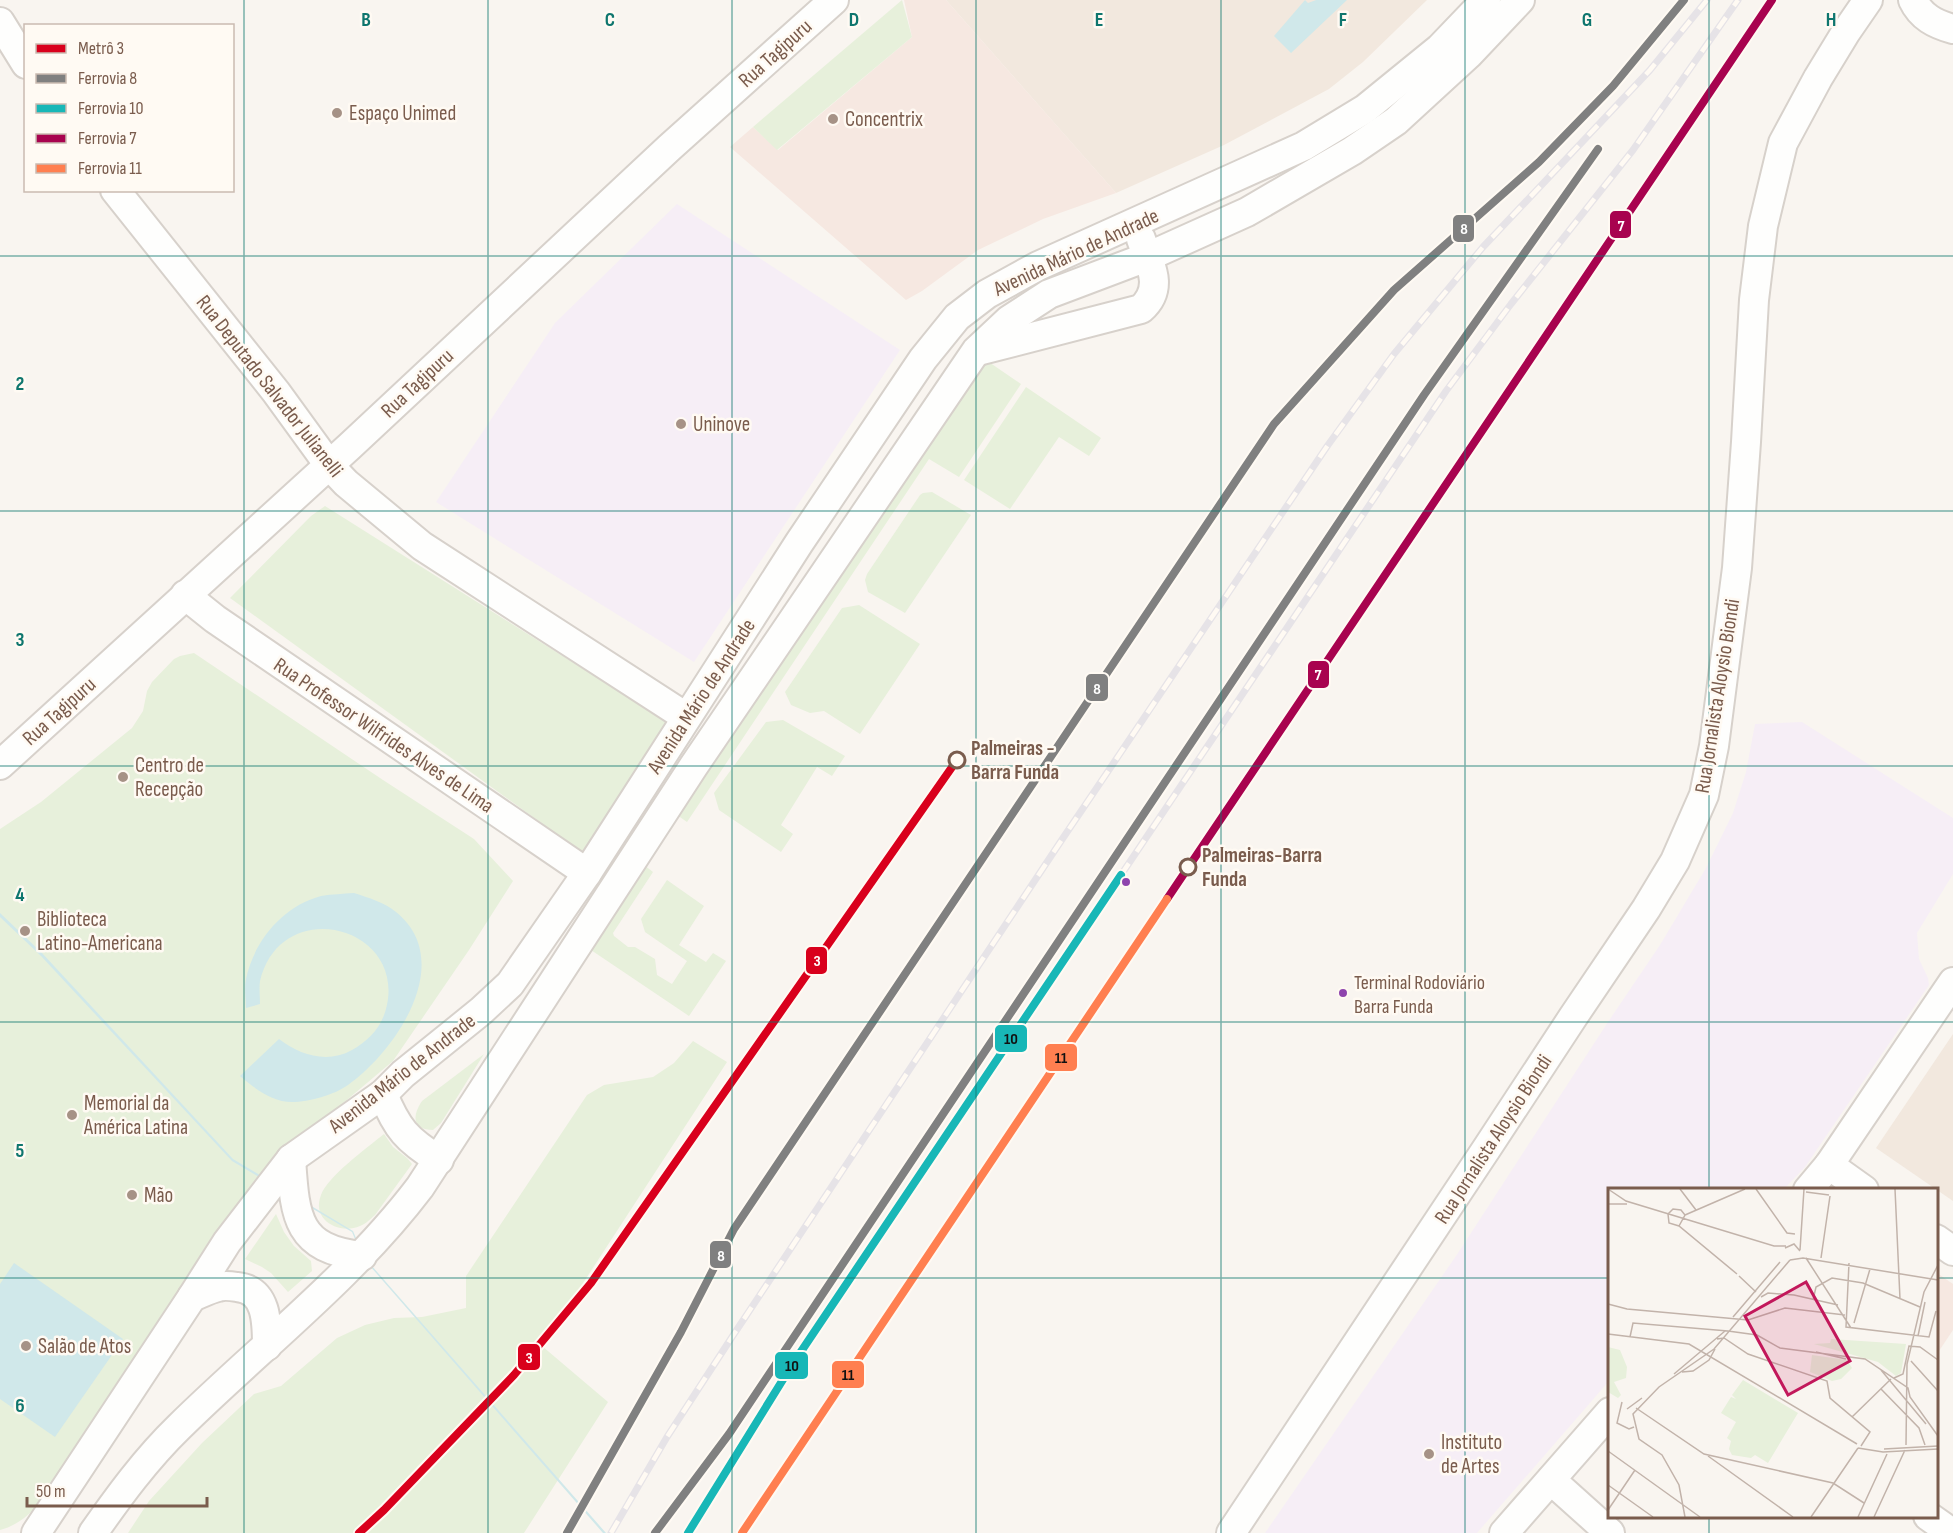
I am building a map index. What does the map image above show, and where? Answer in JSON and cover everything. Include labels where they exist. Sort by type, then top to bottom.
[{"type":"street","name":"Rua Tagipuru","points":[[0,765],[329,465],[669,148],[834,0]]},
{"type":"street","name":"Avenida Mário de Andrade","points":[[36,1532],[227,1242],[291,1159],[383,1094],[403,1074],[505,990],[587,873],[799,543],[923,358],[957,317],[987,294],[1038,266],[1304,146],[1365,110],[1440,48],[1486,0]]},
{"type":"street","name":"Avenida Mário de Andrade","points":[[93,1533],[147,1461],[179,1427],[362,1256],[400,1214],[439,1160],[693,767],[976,351],[1009,320],[1049,294],[1147,257],[1247,212],[1352,151],[1396,122],[1469,54],[1520,0]]},
{"type":"street","name":"Rua Jornalista Aloysio Biondi","points":[[1232,1533],[1646,909],[1675,861],[1704,795],[1714,746],[1737,568],[1754,300],[1763,226],[1783,143],[1845,32],[1868,0]]},
{"type":"street","points":[[1913,0],[1919,11],[1938,25],[1953,29]]},
{"type":"street","points":[[0,21],[24,60]]},
{"type":"street","name":"Rua Deputado Salvador Julianelli","points":[[117,192],[276,392],[329,465],[346,483],[422,546],[686,717]]},
{"type":"street","points":[[976,351],[1141,309],[1148,303],[1154,291],[1154,279],[1135,223]]},
{"type":"street","name":"Rua Professor Wilfrides Alves de Lima","points":[[185,595],[215,619],[587,873]]},
{"type":"street","points":[[1811,1188],[1828,1166],[1953,982]]},
{"type":"street","points":[[383,1094],[399,1129],[419,1148],[439,1160]]},
{"type":"street","points":[[291,1159],[295,1206],[301,1224],[311,1238],[324,1247],[341,1254],[362,1256]]},
{"type":"street","points":[[1828,1166],[1861,1188]]},
{"type":"street","points":[[1938,1240],[1953,1251]]},
{"type":"street","points":[[192,1297],[219,1286],[244,1288],[254,1293],[261,1301],[265,1311],[267,1346]]},
{"type":"street","points":[[1504,1533],[1608,1414]]},
{"type":"street","points":[[1551,1480],[1610,1533]]},
{"type":"street","points":[[1931,1518],[1953,1533]]},
{"type":"shaded area","points":[[904,0],[946,0],[1116,193],[1043,219],[978,250],[906,300],[730,147],[753,127],[778,150],[912,37]]},
{"type":"shaded area","points":[[946,0],[1427,0],[1363,62],[1329,89],[1224,145],[1116,193]]},
{"type":"shaded area","name":"Uninove","points":[[677,204],[900,350],[694,662],[436,502],[555,323]]},
{"type":"shaded area","points":[[1802,722],[1953,818],[1953,874],[1917,933],[1919,959],[1929,985],[1805,1167],[1785,1188],[1608,1188],[1608,1382],[1477,1533],[1265,1533],[1456,1256],[1660,945],[1706,868],[1733,813],[1746,772],[1755,724]]},
{"type":"shaded area","points":[[1953,1034],[1953,1201],[1938,1191],[1938,1188],[1934,1188],[1876,1148]]},
{"type":"shaded area","points":[[1938,1274],[1953,1284],[1953,1330],[1938,1352]]},
{"type":"green space","points":[[902,0],[912,37],[777,150],[753,127]]},
{"type":"green space","points":[[983,358],[1021,384],[959,477],[929,459],[687,822],[677,815]]},
{"type":"green space","points":[[1026,387],[1101,438],[1089,456],[1059,437],[1010,509],[964,480]]},
{"type":"green space","points":[[932,492],[971,515],[905,613],[868,592],[865,580],[920,495]]},
{"type":"green space","points":[[325,506],[669,723],[584,854],[230,598],[311,516]]},
{"type":"green space","points":[[859,605],[920,644],[860,734],[824,711],[810,713],[791,705],[785,692],[842,608]]},
{"type":"green space","name":"Memorial da América Latina","points":[[194,653],[474,839],[513,881],[393,1061],[303,1137],[44,1499],[19,1522],[0,1530],[0,829],[41,802],[132,728],[143,711],[147,691],[152,682],[174,659]]},
{"type":"green space","points":[[783,720],[845,756],[832,776],[817,767],[781,825],[793,834],[781,852],[719,810],[714,793],[766,722]]},
{"type":"green space","points":[[644,865],[653,872],[613,933],[614,936],[628,947],[635,947],[655,959],[657,975],[672,984],[687,961],[645,932],[641,919],[667,880],[704,906],[679,945],[706,962],[713,953],[726,961],[689,1016],[588,948]]},
{"type":"green space","points":[[693,1041],[727,1062],[542,1346],[608,1402],[524,1533],[128,1533],[149,1501],[202,1443],[254,1394],[281,1386],[337,1338],[365,1325],[394,1318],[422,1317],[466,1308],[466,1276],[587,1095],[604,1085],[653,1077],[674,1063]]},
{"type":"green space","points":[[484,1054],[441,1123],[433,1130],[421,1128],[416,1117],[422,1101]]},
{"type":"green space","points":[[384,1134],[393,1147],[412,1164],[375,1215],[366,1223],[352,1228],[336,1227],[323,1218],[320,1212],[319,1204],[325,1187],[331,1179]]},
{"type":"green space","points":[[276,1214],[284,1232],[294,1246],[311,1261],[312,1271],[288,1292],[271,1273],[245,1259]]},
{"type":"water","points":[[1305,0],[1308,3],[1316,0],[1347,0],[1291,53],[1274,36]]},
{"type":"water","points":[[354,893],[396,912],[413,932],[421,955],[420,979],[413,1004],[384,1051],[348,1085],[329,1095],[306,1101],[277,1100],[257,1090],[240,1076],[279,1039],[287,1045],[314,1056],[333,1056],[352,1050],[373,1033],[384,1016],[388,980],[379,957],[361,940],[339,931],[315,929],[292,937],[272,954],[260,981],[260,1004],[246,1008],[245,982],[250,965],[256,951],[272,927],[294,908],[321,896]]},
{"type":"water","points":[[0,913],[42,953],[233,1159],[353,1231],[364,1257],[606,1533],[603,1533],[363,1258],[352,1232],[232,1161],[41,956],[0,917]]},
{"type":"water","points":[[14,1263],[123,1339],[55,1437],[0,1399],[0,1284]]},
{"type":"railway","points":[[611,1533],[667,1437],[732,1337],[1063,838],[1328,445],[1394,354],[1483,247],[1650,70],[1707,0]]},
{"type":"railway","points":[[1121,875],[1446,391],[1511,304],[1633,150],[1738,0]]},
{"type":"metro line","name":"3","points":[[359,1533],[514,1375],[591,1283],[957,760]]},
{"type":"rail line","name":"8","points":[[567,1533],[681,1332],[734,1229],[1274,424],[1394,290],[1539,162],[1613,86],[1684,0]]},
{"type":"rail line","name":"7","points":[[1167,899],[1772,0]]},
{"type":"rail line","name":"8","points":[[655,1533],[729,1434],[1424,395],[1598,149]]},
{"type":"rail line","name":"10","points":[[688,1533],[792,1365],[1121,875]]},
{"type":"rail line","name":"11","points":[[742,1533],[1167,899]]},
{"type":"place","name":"Espaço Unimed","points":[[337,113]]},
{"type":"place","name":"Concentrix","points":[[833,119]]},
{"type":"place","name":"Uninove","points":[[681,424]]},
{"type":"place","name":"Palmeiras - Barra Funda","points":[[957,760]]},
{"type":"place","name":"Centro de Recepção","points":[[123,777]]},
{"type":"place","name":"Palmeiras-Barra Funda","points":[[1188,867]]},
{"type":"place","name":"Biblioteca Latino-Americana","points":[[25,931]]},
{"type":"place","name":"Terminal Rodoviário Barra Funda","points":[[1343,993]]},
{"type":"place","name":"Memorial da América Latina","points":[[72,1115]]},
{"type":"place","name":"Mão","points":[[132,1195]]},
{"type":"place","name":"Salão de Atos","points":[[26,1346]]},
{"type":"place","name":"Instituto de Artes","points":[[1429,1454]]}]
